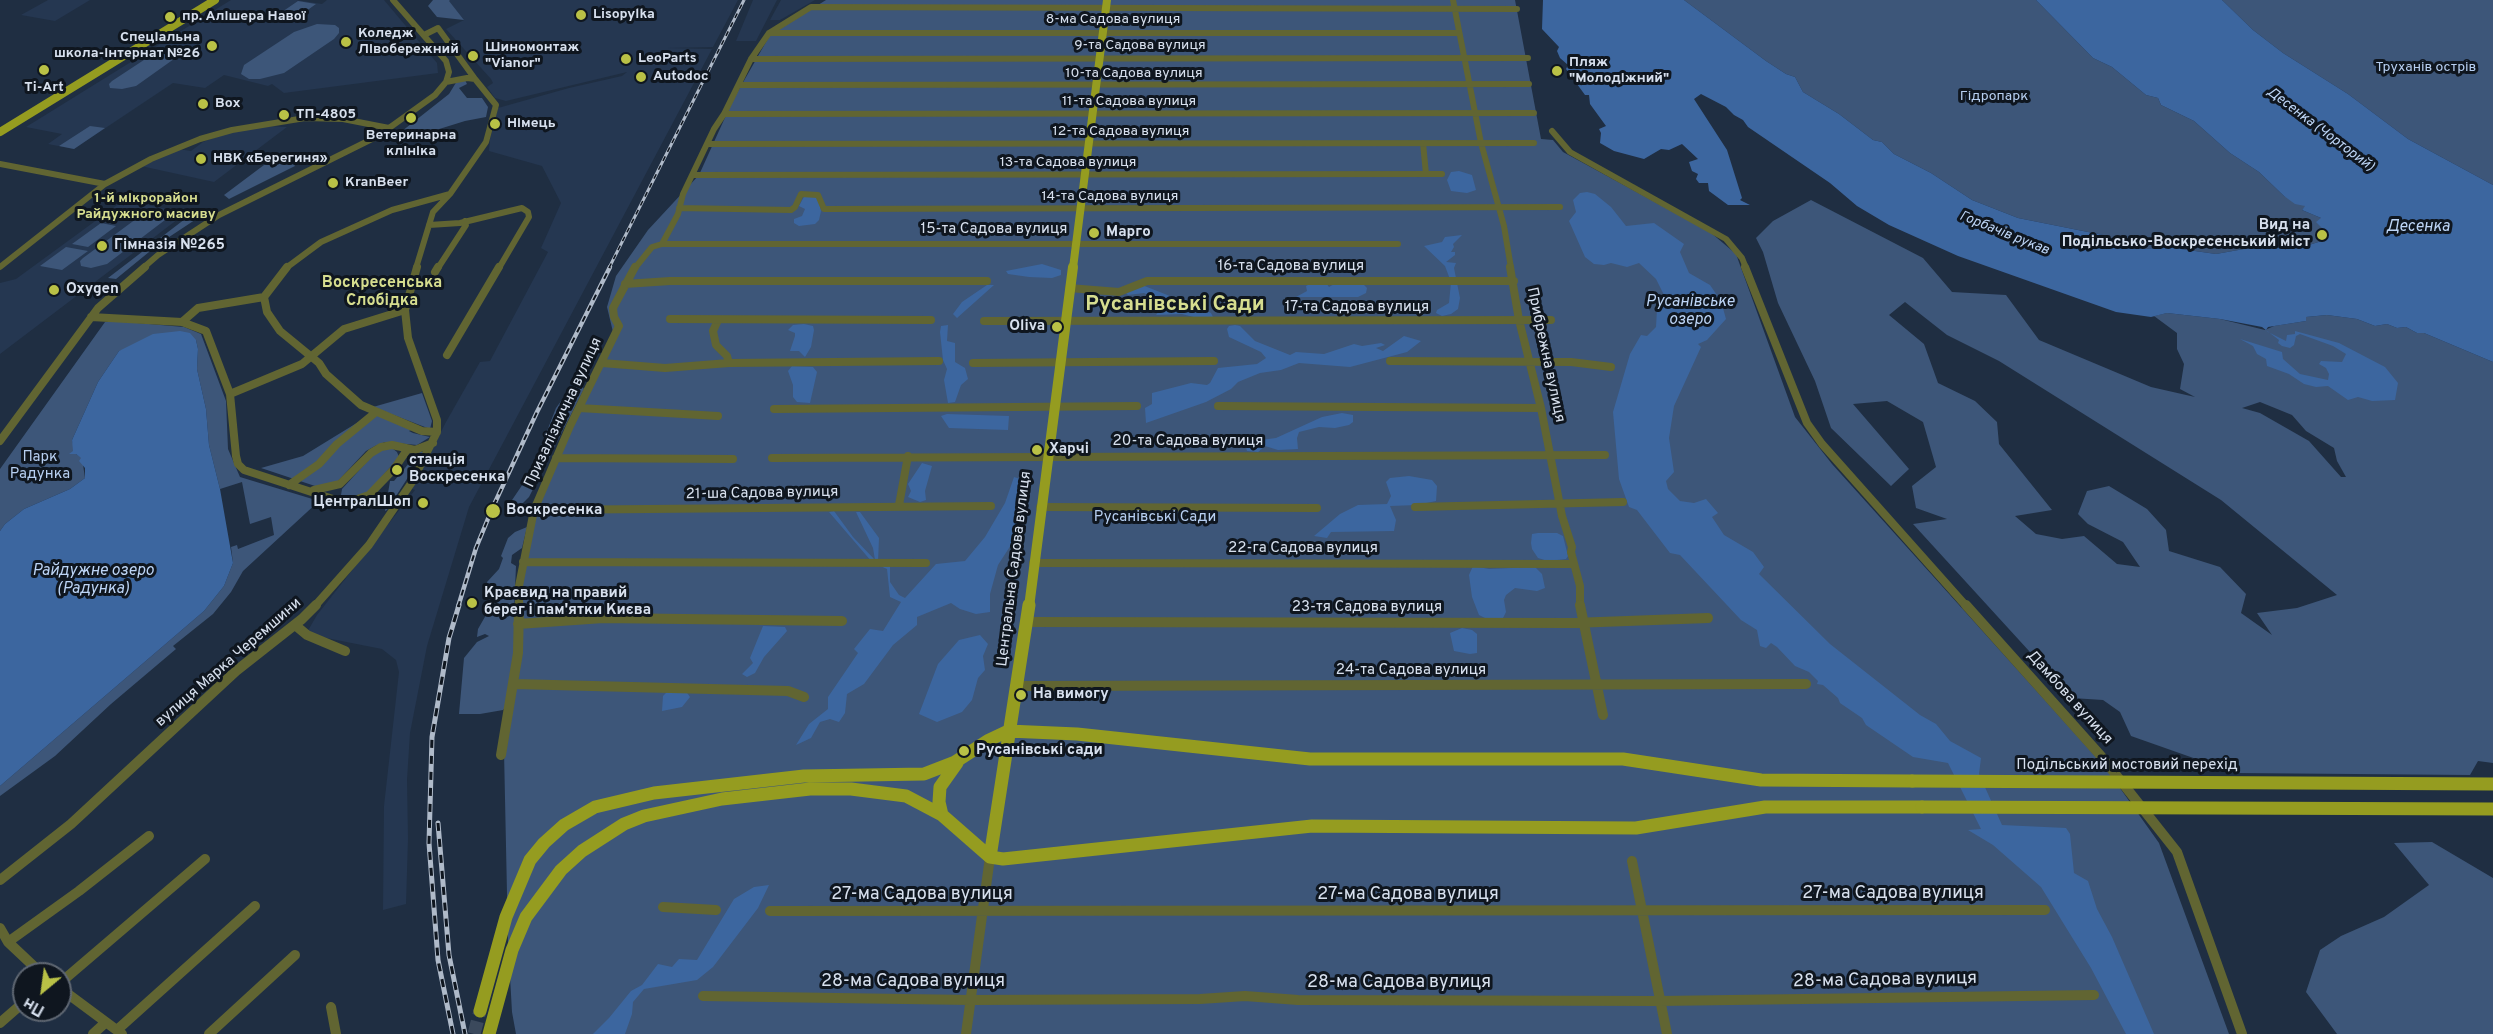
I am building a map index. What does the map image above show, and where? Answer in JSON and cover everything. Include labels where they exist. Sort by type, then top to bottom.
[{"type":"main road","points":[[0,125],[205,0]]},
{"type":"main road","points":[[0,132],[215,0]]},
{"type":"main road","name":"Центральна Садова вулиця","points":[[990,857],[1008,731],[1027,622],[1087,144],[1101,58],[1106,4]]},
{"type":"main road","points":[[480,1011],[506,917],[530,860],[544,843],[564,825],[595,807],[654,793],[804,776],[924,774],[961,758],[1008,731]]},
{"type":"main road","name":"Подільський мостовий перехід","points":[[1008,731],[1108,737],[1310,759],[1623,759],[1761,780],[2493,784]]},
{"type":"main road","points":[[942,815],[939,802],[940,787],[961,758]]},
{"type":"main road","points":[[489,1034],[512,950],[526,917],[561,870],[589,846],[624,824],[644,816],[722,799],[810,789],[850,789],[906,796],[942,815],[990,857],[1003,859],[1312,826],[1636,828],[1765,807],[2493,809]]},
{"type":"street","points":[[0,441],[91,317],[131,278],[190,232],[219,215],[356,147],[389,128],[435,95],[446,82],[449,72],[446,61],[393,0]]},
{"type":"street","points":[[1106,4],[1454,4],[1517,9]]},
{"type":"street","name":"Призалізнична вулиця","points":[[501,755],[518,653],[523,562],[534,510],[579,408],[619,326],[614,317],[613,308],[638,262],[652,247],[662,244],[714,129],[724,114],[751,58],[769,33],[811,7],[1106,4]]},
{"type":"street","name":"Прибрежна вулиця","points":[[1454,4],[1481,143],[1499,207],[1514,281],[1519,320],[1541,408],[1560,505],[1572,547],[1580,586],[1579,602],[1586,623],[1604,715]]},
{"type":"street","name":"вулиця Марка Черемшини","points":[[0,880],[71,824],[236,671],[295,625],[329,592],[369,545],[412,482],[434,442],[437,420],[408,338],[405,310],[433,212],[450,194],[486,142],[495,105],[438,28],[424,35]]},
{"type":"street","name":"8-ма Садова вулиця","points":[[769,33],[1458,33]]},
{"type":"street","name":"9-та Садова вулиця","points":[[751,58],[1528,58]]},
{"type":"street","points":[[446,82],[467,78],[475,80]]},
{"type":"street","name":"10-та Садова вулиця","points":[[739,85],[1529,84]]},
{"type":"street","name":"11-та Садова вулиця","points":[[724,114],[1534,113]]},
{"type":"street","points":[[0,267],[105,184],[150,159],[200,139],[232,130],[305,118],[343,119],[389,128]]},
{"type":"street","name":"Дамбова вулиця","points":[[1552,131],[1570,152],[1714,231],[1726,239],[1742,258],[1807,423],[1822,444],[2101,756],[2176,852],[2242,1034]]},
{"type":"street","points":[[1423,143],[1426,174]]},
{"type":"street","name":"12-та Садова вулиця","points":[[708,144],[1534,143]]},
{"type":"street","points":[[0,164],[105,184]]},
{"type":"street","name":"13-та Садова вулиця","points":[[693,175],[1442,174]]},
{"type":"street","points":[[182,322],[198,308],[264,297],[288,265],[321,242],[392,210],[450,194]]},
{"type":"street","name":"14-та Садова вулиця","points":[[679,208],[791,210],[795,207],[801,194],[819,195],[824,209],[1560,207]]},
{"type":"street","points":[[417,204],[433,212]]},
{"type":"street","points":[[429,225],[465,221],[522,208],[528,212],[529,217],[447,355]]},
{"type":"street","points":[[435,272],[466,225],[465,221]]},
{"type":"street","name":"15-та Садова вулиця","points":[[662,244],[1398,243]]},
{"type":"street","points":[[625,284],[670,281],[987,280]]},
{"type":"street","name":"16-та Садова вулиця","points":[[1069,288],[1119,292],[1147,281],[1514,281]]},
{"type":"street","points":[[264,297],[267,312],[280,331],[312,357],[326,374],[361,405],[422,431],[437,432]]},
{"type":"street","points":[[230,394],[302,364],[344,329],[405,310]]},
{"type":"street","points":[[91,317],[182,322],[206,331],[230,394],[238,464],[244,470],[336,500],[349,502],[369,495],[394,469],[407,450]]},
{"type":"street","points":[[670,319],[931,320]]},
{"type":"street","points":[[718,320],[713,331],[716,345],[727,356],[729,363]]},
{"type":"street","name":"17-та Садова вулиця","points":[[984,321],[1551,321]]},
{"type":"street","points":[[602,363],[665,368],[729,363],[939,361]]},
{"type":"street","points":[[973,363],[1214,361]]},
{"type":"street","points":[[1390,361],[1531,364],[1571,362],[1611,367]]},
{"type":"street","points":[[774,409],[1137,406]]},
{"type":"street","points":[[1218,406],[1541,408]]},
{"type":"street","points":[[579,408],[718,416]]},
{"type":"street","points":[[289,485],[319,464],[337,444],[376,412]]},
{"type":"street","points":[[336,500],[334,493],[340,484],[371,453],[381,447],[392,445],[415,450],[434,442]]},
{"type":"street","name":"20-та Садова вулиця","points":[[772,458],[1047,455],[1605,455]]},
{"type":"street","points":[[900,505],[908,456]]},
{"type":"street","points":[[556,459],[733,459]]},
{"type":"street","points":[[307,491],[321,490],[340,484]]},
{"type":"street","points":[[1415,507],[1623,502]]},
{"type":"street","name":"21-ша Садова вулиця","points":[[534,510],[991,506]]},
{"type":"street","points":[[1040,507],[1317,508]]},
{"type":"street","points":[[523,562],[926,563]]},
{"type":"street","name":"22-га Садова вулиця","points":[[1033,562],[1574,564]]},
{"type":"street","points":[[518,624],[603,618],[842,621]]},
{"type":"street","name":"23-тя Садова вулиця","points":[[1027,622],[1586,623],[1708,618]]},
{"type":"street","points":[[295,625],[307,635],[345,651]]},
{"type":"street","points":[[514,684],[788,691],[804,697]]},
{"type":"street","name":"24-та Садова вулиця","points":[[1016,686],[1806,684]]},
{"type":"street","points":[[30,962],[3,936],[79,891],[149,836]]},
{"type":"street","name":"Центральна Садова вулиця","points":[[966,1034],[990,857]]},
{"type":"street","points":[[72,973],[205,859]]},
{"type":"street","points":[[1632,861],[1667,1034]]},
{"type":"street","points":[[72,997],[119,1032],[255,906]]},
{"type":"street","points":[[663,907],[716,910]]},
{"type":"street","name":"27-ма Садова вулиця","points":[[770,911],[2045,910]]},
{"type":"street","points":[[208,1034],[295,955]]},
{"type":"street","name":"28-ма Садова вулиця","points":[[703,996],[971,1000],[1200,999],[1245,996],[1298,1000],[1659,1000],[2094,995]]},
{"type":"street","points":[[331,1007],[336,1034]]},
{"type":"street","points":[[0,1023],[12,1012]]},
{"type":"street","points":[[93,1034],[105,1023]]},
{"type":"shaded area","points":[[48,0],[90,0],[55,21],[21,15]]},
{"type":"shaded area","points":[[231,0],[296,0],[322,4],[327,0],[384,0],[437,63],[438,73],[284,93],[272,84],[268,86],[224,75],[205,88],[173,83],[74,149],[48,144],[62,134],[26,127]]},
{"type":"shaded area","points":[[738,0],[713,47],[668,48],[712,49],[469,507],[427,646],[410,733],[407,780],[406,904],[383,910],[384,806],[399,672],[396,660],[382,649],[306,634],[317,615],[415,490],[412,489],[446,422],[480,362],[490,361],[548,252],[541,248],[561,203],[542,166],[489,151],[493,127],[497,126],[498,122],[494,122],[498,108],[622,76],[627,72],[506,101],[495,98],[487,87],[493,83],[491,79],[446,29],[464,20],[448,1]]},
{"type":"shaded area","points":[[753,0],[777,0],[756,41],[736,41]]},
{"type":"shaded area","points":[[781,0],[815,0],[780,20],[770,20]]},
{"type":"shaded area","name":"НВК «Берегиня»","points":[[266,126],[287,127],[214,182],[141,166],[178,149],[191,151],[203,142],[229,132]]},
{"type":"shaded area","name":"Гімназія №265","points":[[124,200],[186,213],[0,354],[0,283],[16,279]]},
{"type":"green space","points":[[433,0],[450,0],[464,20],[437,17],[428,6]]},
{"type":"green space","name":"Русанівські Сади","points":[[826,0],[1515,0],[1541,139],[1553,140],[1563,152],[1710,232],[1736,254],[1795,417],[1832,464],[2105,767],[2159,843],[2229,1034],[516,1034],[512,1012],[508,941],[504,751],[521,630],[516,584],[534,512],[613,332],[607,307],[616,276],[648,230],[699,175],[733,100],[770,35]]},
{"type":"green space","name":"Гідропарк","points":[[1684,0],[2036,0],[2093,58],[2112,67],[2146,95],[2158,98],[2161,105],[2194,121],[2230,153],[2259,172],[2284,196],[2306,206],[2302,210],[2321,218],[2325,240],[2299,248],[2255,247],[2216,254],[2167,247],[2145,249],[2124,245],[2103,235],[2018,218],[1972,200],[1931,173],[1894,154],[1882,142],[1873,140],[1839,114],[1803,92],[1795,77],[1766,61]]},
{"type":"green space","name":"Труханів острів","points":[[2222,0],[2493,0],[2493,185],[2408,139],[2348,94],[2283,53],[2253,30]]},
{"type":"green space","points":[[298,1],[316,4],[295,19],[276,16]]},
{"type":"green space","points":[[317,24],[335,25],[339,28],[339,33],[334,39],[284,73],[260,79],[249,79],[241,74],[244,65],[294,32]]},
{"type":"green space","points":[[175,50],[181,54],[136,86],[122,89],[110,88],[109,84],[112,81],[153,54]]},
{"type":"green space","points":[[465,80],[467,84],[459,88],[467,98],[482,98],[488,107],[486,117],[420,135],[398,137],[397,135],[449,94],[457,81]]},
{"type":"green space","points":[[90,126],[105,128],[74,149],[59,146]]},
{"type":"green space","points":[[281,161],[293,163],[295,166],[229,199],[224,195],[264,165],[276,165]]},
{"type":"green space","points":[[1811,200],[1923,258],[1952,292],[2006,295],[2039,340],[2151,387],[2195,397],[2180,389],[2184,364],[2177,349],[2177,333],[2154,316],[2167,313],[2220,319],[2265,330],[2274,326],[2306,321],[2306,317],[2327,315],[2357,319],[2375,326],[2387,324],[2397,328],[2406,327],[2493,362],[2493,763],[2478,761],[2470,775],[2236,773],[2131,736],[2120,712],[2103,700],[2072,698],[1913,524],[1947,519],[1916,508],[1912,486],[1936,467],[1923,422],[1887,401],[1853,404],[1909,469],[1891,486],[1831,428],[1815,381],[1778,303],[1763,252],[1756,238],[1773,221]],"holes":[[[1905,302],[1947,335],[1999,361],[2221,500],[2337,595],[2297,608],[2257,613],[2272,635],[2241,613],[2246,594],[2220,567],[2169,551],[2166,530],[2147,509],[2109,486],[2087,491],[2078,514],[2088,524],[2123,542],[2140,567],[2117,564],[2084,536],[2062,539],[2036,534],[2015,516],[2052,510],[1999,444],[1997,422],[1975,401],[1938,383],[1924,344],[1889,315]],[[2260,402],[2292,415],[2306,431],[2334,448],[2337,461],[2346,477],[2341,477],[2309,441],[2260,413],[2242,408]]]},
{"type":"green space","points":[[198,209],[207,212],[160,243],[116,279],[108,278]]},
{"type":"green space","points":[[155,212],[164,214],[165,220],[107,264],[91,268],[81,266],[80,261],[83,258],[136,219]]},
{"type":"green space","points":[[101,223],[116,226],[88,247],[72,244]]},
{"type":"green space","points":[[66,247],[88,251],[62,270],[40,266]]},
{"type":"green space","name":"Парк Радунка","points":[[105,322],[184,327],[201,334],[226,401],[228,449],[240,477],[319,501],[243,571],[231,592],[213,614],[173,646],[176,649],[111,704],[55,756],[0,796],[0,786],[204,611],[224,586],[233,563],[231,547],[237,545],[238,549],[274,535],[271,517],[250,524],[242,482],[220,489],[209,445],[206,409],[197,369],[196,340],[119,351],[98,382],[72,440],[76,454],[82,458],[85,478],[70,489],[24,509],[0,531],[0,469]]},
{"type":"green space","points":[[580,384],[584,389],[529,497],[521,505],[508,506],[531,472],[556,408],[564,397]]},
{"type":"green space","points":[[422,393],[432,421],[430,429],[373,407]]},
{"type":"green space","points":[[373,413],[413,433],[430,437],[417,445],[385,442],[375,446],[366,451],[337,482],[318,487],[261,468],[303,456]]},
{"type":"green space","points":[[392,448],[399,457],[367,494],[347,499],[341,495],[342,489],[374,454],[382,449]]},
{"type":"green space","points":[[425,451],[385,511],[390,481],[394,481],[410,462],[407,460],[412,454]]},
{"type":"green space","points":[[527,527],[522,548],[512,555],[511,563],[516,566],[515,657],[508,704],[503,710],[480,714],[459,714],[464,658],[477,642],[489,636],[485,634],[477,637],[478,629],[486,615],[495,611],[487,582],[499,569],[508,538]]},
{"type":"green space","points":[[2432,842],[2493,878],[2493,1034],[2337,1034],[2306,992],[2320,950],[2341,936],[2384,917],[2429,885],[2394,843]]},
{"type":"water","points":[[1543,0],[1684,0],[1766,61],[1795,77],[1803,92],[1839,114],[1873,140],[1882,142],[1894,154],[1931,173],[1972,200],[2018,218],[2103,235],[2124,245],[2145,249],[2167,247],[2216,254],[2255,247],[2299,248],[2325,240],[2323,229],[2316,222],[2321,218],[2302,210],[2305,206],[2295,204],[2284,196],[2259,172],[2230,153],[2194,121],[2161,105],[2158,98],[2146,95],[2112,67],[2093,58],[2036,0],[2222,0],[2253,30],[2283,53],[2348,94],[2408,139],[2493,185],[2493,362],[2406,327],[2397,328],[2387,324],[2375,326],[2357,319],[2327,315],[2306,317],[2306,321],[2268,327],[2266,330],[2262,327],[2220,319],[2167,313],[2151,317],[2116,312],[1958,256],[1889,225],[1857,206],[1830,183],[1748,127],[1743,120],[1726,107],[1701,94],[1694,99],[1727,150],[1742,198],[1740,200],[1750,205],[1728,205],[1709,191],[1708,183],[1699,183],[1696,179],[1698,174],[1692,171],[1689,162],[1698,159],[1682,144],[1669,150],[1661,149],[1644,159],[1614,151],[1600,143],[1599,129],[1606,126],[1590,104],[1589,95],[1585,95],[1566,69],[1568,65],[1560,58],[1557,51],[1559,47],[1542,29]]},
{"type":"water","points":[[1459,171],[1472,175],[1476,190],[1467,193],[1451,191],[1447,180],[1451,172]]},
{"type":"water","name":"Русанівське озеро","points":[[1580,193],[1595,194],[1611,207],[1626,226],[1654,223],[1684,244],[1680,252],[1689,273],[1710,285],[1721,301],[1726,319],[1707,340],[1698,344],[1701,347],[1674,406],[1669,438],[1674,472],[1666,481],[1668,489],[1680,501],[1694,503],[1706,499],[1718,513],[1712,517],[1724,535],[1753,552],[1764,567],[1759,574],[1830,644],[1920,715],[1936,724],[1950,741],[1981,758],[1979,774],[2002,825],[2066,828],[2070,834],[2074,873],[2088,881],[2097,909],[2112,937],[2154,1034],[2126,1034],[2091,968],[2041,887],[1993,845],[1968,830],[1981,829],[1948,763],[1913,757],[1866,725],[1862,718],[1840,703],[1838,698],[1823,685],[1817,684],[1818,681],[1809,672],[1795,666],[1777,647],[1771,643],[1766,648],[1760,646],[1757,630],[1741,620],[1680,555],[1670,553],[1637,510],[1629,507],[1619,479],[1613,412],[1630,354],[1641,335],[1647,336],[1656,327],[1657,309],[1664,295],[1656,279],[1639,263],[1627,267],[1611,263],[1594,264],[1585,257],[1569,221],[1576,212],[1573,200]]},
{"type":"water","points":[[805,195],[818,196],[821,211],[819,220],[815,224],[799,226],[794,223],[794,219],[802,216],[805,209],[799,206]]},
{"type":"water","points":[[1462,235],[1453,244],[1451,252],[1455,252],[1455,255],[1446,262],[1456,263],[1454,268],[1460,298],[1458,309],[1442,316],[1436,313],[1449,303],[1451,282],[1445,266],[1424,246],[1442,242],[1445,237]]},
{"type":"water","points":[[1042,264],[1061,270],[1061,275],[1052,278],[1029,277],[1008,274],[1006,271]]},
{"type":"water","points":[[1326,283],[1329,287],[1336,283],[1363,284],[1367,288],[1366,293],[1358,297],[1296,297],[1307,291],[1306,286],[1310,284]]},
{"type":"water","points":[[987,285],[994,285],[957,318],[953,314],[962,302]]},
{"type":"water","points":[[1142,285],[1185,302],[1201,305],[1200,308],[1211,313],[1213,317],[1201,319],[1182,314],[1156,315],[1163,306],[1156,299],[1144,293],[1128,295],[1124,291]]},
{"type":"water","points":[[793,325],[813,326],[814,330],[811,347],[805,357],[799,351],[790,351],[795,333],[788,330]]},
{"type":"water","points":[[948,325],[947,341],[955,343],[955,362],[965,368],[968,379],[961,385],[955,402],[948,403],[944,380],[947,369],[943,360],[940,332],[941,326]]},
{"type":"water","points":[[1235,325],[1240,326],[1255,341],[1290,355],[1296,352],[1324,354],[1354,344],[1362,346],[1381,343],[1385,345],[1376,348],[1383,351],[1404,336],[1421,341],[1407,352],[1350,367],[1299,363],[1281,370],[1260,373],[1238,382],[1231,389],[1206,402],[1146,423],[1145,408],[1152,404],[1152,393],[1191,383],[1207,385],[1218,368],[1257,364],[1266,358],[1261,352],[1229,337],[1227,329]]},
{"type":"water","name":"Райдужне озеро (Радунка)","points":[[180,331],[190,333],[196,340],[198,349],[197,369],[206,409],[209,445],[220,489],[233,563],[224,586],[204,611],[0,786],[0,531],[24,509],[70,489],[85,478],[85,468],[79,461],[81,458],[76,454],[69,454],[73,451],[72,440],[98,382],[119,351],[153,334]]},
{"type":"water","points":[[2295,331],[2339,343],[2385,367],[2398,383],[2395,400],[2372,401],[2358,397],[2348,400],[2328,386],[2316,387],[2304,384],[2289,374],[2267,366],[2266,359],[2257,354],[2253,346],[2240,339],[2282,352],[2283,359],[2300,374],[2328,380],[2329,374],[2326,368],[2319,364],[2321,361],[2342,362],[2346,354],[2333,346],[2300,334],[2296,336],[2294,345],[2290,348],[2282,346],[2278,343],[2279,340],[2270,333],[2286,341],[2287,335],[2295,334]]},
{"type":"water","points":[[792,366],[813,367],[817,372],[810,403],[797,402],[793,397],[793,385],[788,371]]},
{"type":"water","points":[[1342,413],[1353,415],[1353,422],[1335,428],[1319,427],[1299,432],[1298,449],[1278,450],[1265,446],[1258,452],[1247,451],[1246,447],[1253,441],[1276,438],[1322,417]]},
{"type":"water","points":[[947,414],[1009,416],[1008,430],[949,428],[941,416]]},
{"type":"water","points":[[922,463],[932,466],[925,491],[926,500],[920,502],[908,497],[911,491],[908,484]]},
{"type":"water","points":[[1409,476],[1432,480],[1437,486],[1436,501],[1417,505],[1390,506],[1396,520],[1394,531],[1331,532],[1327,538],[1314,536],[1340,514],[1358,505],[1387,504],[1391,496],[1386,482],[1390,478]]},
{"type":"water","points":[[1014,477],[1027,481],[1026,502],[1020,531],[998,565],[990,594],[990,612],[976,614],[960,609],[951,603],[917,617],[917,625],[893,645],[864,684],[847,694],[845,713],[839,722],[830,719],[820,722],[811,738],[796,745],[809,724],[828,709],[828,697],[858,653],[854,649],[870,629],[883,631],[901,602],[890,597],[887,569],[872,562],[829,512],[834,511],[853,537],[875,560],[873,548],[856,512],[860,512],[879,538],[878,562],[890,566],[890,582],[899,595],[905,598],[936,564],[965,561],[985,537],[1005,503]]},
{"type":"water","points":[[1557,533],[1563,536],[1568,556],[1566,559],[1548,561],[1538,558],[1531,543],[1532,534]]},
{"type":"water","points":[[1473,566],[1489,569],[1535,567],[1542,574],[1545,588],[1537,591],[1515,588],[1506,595],[1504,600],[1506,612],[1503,618],[1487,619],[1479,615],[1472,597],[1469,575]]},
{"type":"water","points":[[763,626],[785,627],[787,631],[764,657],[755,673],[747,677],[742,674],[753,663],[750,658]]},
{"type":"water","points":[[1462,628],[1472,630],[1477,634],[1477,653],[1454,651],[1450,633]]},
{"type":"water","points":[[980,635],[988,644],[983,656],[985,670],[978,678],[972,700],[962,712],[937,722],[919,714],[938,664],[959,640]]},
{"type":"water","points":[[671,688],[685,690],[690,697],[682,707],[662,711],[663,696]]},
{"type":"water","points":[[769,885],[758,908],[713,967],[697,980],[644,989],[633,1002],[632,1014],[625,1034],[593,1034],[631,991],[642,985],[658,964],[672,967],[679,959],[697,960],[734,899],[754,887]]},
{"type":"tunnel","points":[[474,1034],[480,1011]]},
{"type":"railway","points":[[609,268],[744,0]]},
{"type":"railway","points":[[458,607],[476,548],[492,509],[537,412],[610,267]]},
{"type":"railway","points":[[453,1034],[438,960],[429,843],[432,737],[449,638],[459,605]]},
{"type":"railway","points":[[438,823],[449,955],[465,1034]]},
{"type":"place","name":"Lisopylka","points":[[581,15]]},
{"type":"place","name":"пр. Алішера Навої","points":[[170,17]]},
{"type":"place","name":"Коледж Лівобережний","points":[[346,42]]},
{"type":"place","name":"Спеціальна школа-інтернат №26","points":[[212,46]]},
{"type":"place","name":"Шиномонтаж \"Vianor\"","points":[[473,56]]},
{"type":"place","name":"LeoParts","points":[[626,59]]},
{"type":"place","name":"Ti-Art","points":[[44,70]]},
{"type":"place","name":"Пляж \"Молодіжний\"","points":[[1557,71]]},
{"type":"place","name":"Autodoc","points":[[641,77]]},
{"type":"place","name":"Box","points":[[203,104]]},
{"type":"place","name":"ТП-4805","points":[[284,115]]},
{"type":"place","name":"Ветеринарна клініка","points":[[411,118]]},
{"type":"place","name":"Німець","points":[[495,124]]},
{"type":"place","name":"НВК «Берегиня»","points":[[201,159]]},
{"type":"place","name":"KranBeer","points":[[333,183]]},
{"type":"place","name":"Марго","points":[[1094,233]]},
{"type":"place","name":"Вид на Подільсько-Воскресенський міст","points":[[2322,235]]},
{"type":"place","name":"Гімназія №265","points":[[102,246]]},
{"type":"place","name":"Oxygen","points":[[54,290]]},
{"type":"place","name":"Oliva","points":[[1057,327]]},
{"type":"place","name":"Харчі","points":[[1037,450]]},
{"type":"place","name":"станція Воскресенка","points":[[397,470]]},
{"type":"place","name":"ЦентралШоп","points":[[423,503]]},
{"type":"place","name":"Воскресенка","points":[[493,511]]},
{"type":"place","name":"Краєвид на правий берег і пам'ятки Києва","points":[[472,603]]},
{"type":"place","name":"На вимогу","points":[[1021,695]]},
{"type":"place","name":"Русанівські сади","points":[[964,751]]},
{"type":"district","name":"1-й мікрорайон Райдужного масиву","points":[[146,208]]},
{"type":"district","name":"Воскресенська Слобідка","points":[[382,293]]},
{"type":"district","name":"Русанівські Сади","points":[[1175,306]]},
{"type":"water label","name":"Десенка (Чорторий)","points":[[2320,130]]},
{"type":"water label","name":"Десенка","points":[[2418,228]]},
{"type":"water label","name":"Горбачів рукав","points":[[2004,234]]}]
